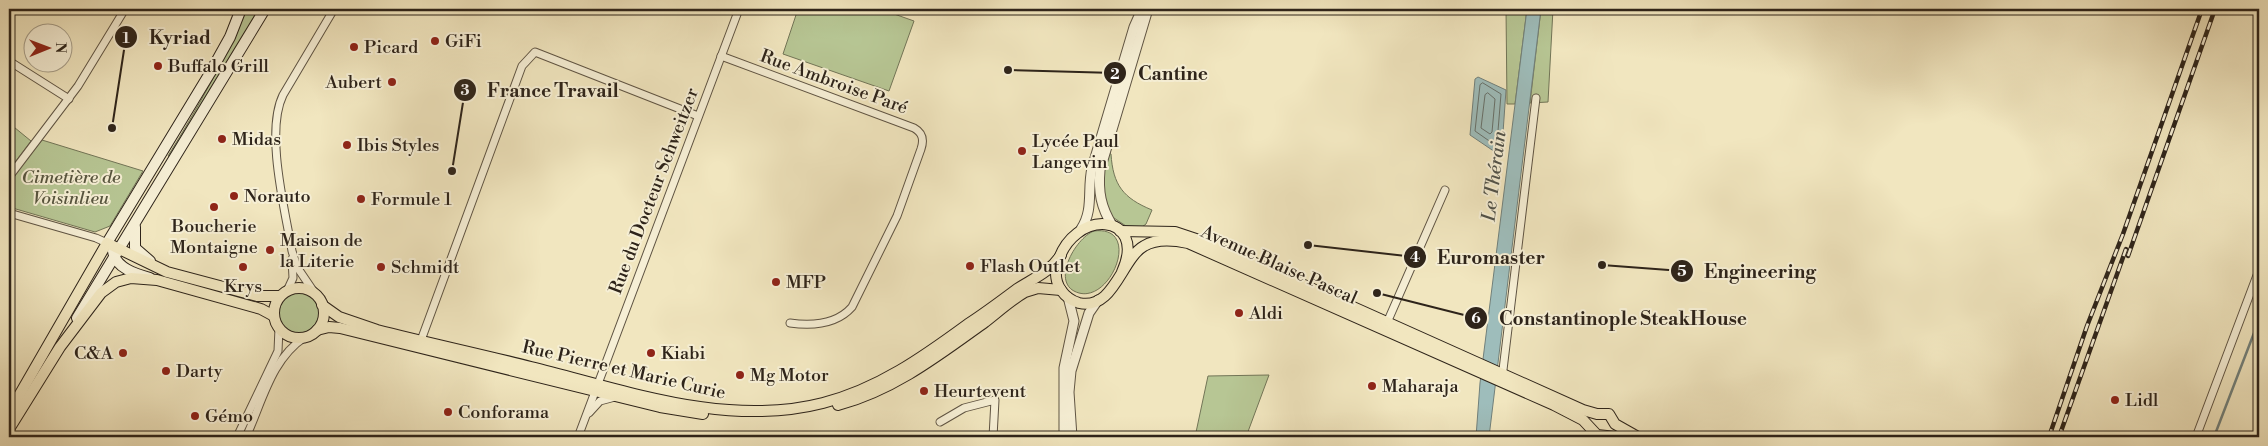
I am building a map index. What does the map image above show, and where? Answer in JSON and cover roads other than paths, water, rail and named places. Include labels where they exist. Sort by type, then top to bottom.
[{"type":"main road","points":[[9,429],[60,347],[119,234],[188,121],[200,90],[226,45],[241,9]]},
{"type":"main road","points":[[9,413],[113,247],[138,219],[264,9]]},
{"type":"main road","points":[[138,219],[134,236],[137,251],[152,262],[175,274]]},
{"type":"main road","name":"Avenue Blaise Pascal","points":[[1082,229],[1096,223],[1116,228],[1184,234],[1245,258],[1476,366],[1584,410],[1597,414],[1608,414],[1615,424],[1638,437]]},
{"type":"main road","name":"Avenue Blaise Pascal","points":[[1116,228],[1125,238],[1128,250],[1122,272]]},
{"type":"main road","points":[[1082,229],[1061,255],[1056,272],[1057,281],[1065,294],[1083,303],[1098,300]]},
{"type":"main road","name":"Avenue Blaise Pascal","points":[[1098,300],[1111,289],[1136,252],[1148,244],[1162,240],[1183,242],[1200,247],[1386,325]]},
{"type":"main road","points":[[113,247],[159,269],[260,297],[302,288],[316,295],[322,306],[323,318],[317,330],[305,337],[292,337],[279,328],[274,316],[274,306],[283,293]]},
{"type":"main road","points":[[113,247],[120,264],[129,270],[157,280],[261,309],[274,316]]},
{"type":"main road","name":"Rue Pierre et Marie Curie","points":[[322,306],[339,318],[349,322],[421,345],[597,387],[692,406],[728,411],[777,411],[831,401],[875,384],[915,362],[1015,291],[1047,272],[1061,255]]},
{"type":"main road","points":[[60,347],[97,297],[108,287],[119,281],[131,278],[157,280]]},
{"type":"main road","name":"Rue Pierre et Marie Curie","points":[[597,387],[617,396],[679,411],[736,418],[781,417],[828,408],[859,399],[904,378],[954,345],[1025,292],[1038,288],[1065,294]]},
{"type":"main road","name":"Rue Pierre et Marie Curie","points":[[317,330],[336,328],[382,340],[421,345]]},
{"type":"main road","name":"Avenue Blaise Pascal","points":[[1500,376],[1570,412],[1597,436],[1609,437],[1614,431],[1615,424]]},
{"type":"main road","points":[[1591,431],[1592,420],[1597,414]]},
{"type":"street","points":[[9,177],[69,99],[125,9]]},
{"type":"street","points":[[283,293],[293,278],[292,251],[276,147],[277,112],[283,95],[334,9]]},
{"type":"street","name":"Rue du Docteur Schweitzer","points":[[581,429],[739,9]]},
{"type":"street","points":[[1082,229],[1090,209],[1089,186],[1092,168],[1134,27],[1142,9]]},
{"type":"street","name":"Avenue Blaise Pascal","points":[[1116,228],[1105,213],[1100,198],[1100,170],[1148,9]]},
{"type":"street","points":[[421,345],[522,66],[530,56],[535,52],[698,116]]},
{"type":"street","name":"Rue Ambroise Paré","points":[[721,56],[914,128],[920,132],[923,138],[921,150],[897,216],[852,307],[842,315],[825,322],[810,324],[790,323]]},
{"type":"street","points":[[9,61],[69,99]]},
{"type":"street","points":[[1500,376],[1536,98]]},
{"type":"street","points":[[1386,325],[1446,190]]},
{"type":"street","points":[[9,213],[96,238],[113,247]]},
{"type":"street","points":[[292,251],[297,267],[316,295]]},
{"type":"street","points":[[2196,437],[2259,270]]},
{"type":"street","points":[[1064,437],[1064,368],[1074,321],[1065,294]]},
{"type":"street","points":[[1072,437],[1069,392],[1071,371],[1089,313],[1098,300]]},
{"type":"street","points":[[237,437],[278,352],[279,328]]},
{"type":"street","points":[[246,437],[281,358],[292,346],[305,337]]},
{"type":"street","points":[[578,437],[595,405],[605,399],[617,396]]},
{"type":"street","points":[[940,422],[964,408],[995,400],[993,437]]},
{"type":"water","points":[[1527,9],[1541,9],[1489,437],[1476,437],[1480,383]]},
{"type":"water","points":[[1478,77],[1506,90],[1502,147],[1498,154],[1470,135],[1475,79]]},
{"type":"waterway","points":[[2214,437],[2259,320]]},
{"type":"railway","points":[[2049,437],[2087,326],[2123,234],[2202,9]]},
{"type":"railway","points":[[2128,256],[2215,9]]},
{"type":"railway","points":[[2059,437],[2126,249]]},
{"type":"place","name":"GiFi","points":[[435,41]]},
{"type":"place","name":"Picard","points":[[354,47]]},
{"type":"place","name":"Buffalo Grill","points":[[158,66]]},
{"type":"place","name":"Cantine","points":[[1008,70]]},
{"type":"place","name":"Aubert","points":[[392,82]]},
{"type":"place","name":"Kyriad","points":[[112,128]]},
{"type":"place","name":"Midas","points":[[222,139]]},
{"type":"place","name":"Ibis Styles","points":[[347,145]]},
{"type":"place","name":"Lycée Paul Langevin","points":[[1022,151]]},
{"type":"place","name":"France Travail","points":[[452,171]]},
{"type":"place","name":"Norauto","points":[[234,196]]},
{"type":"place","name":"Formule 1","points":[[361,199]]},
{"type":"place","name":"Boucherie Montaigne","points":[[214,207]]},
{"type":"place","name":"Euromaster","points":[[1308,245]]},
{"type":"place","name":"Maison de la Literie","points":[[270,250]]},
{"type":"place","name":"Engineering","points":[[1602,265]]},
{"type":"place","name":"Flash Outlet","points":[[970,266]]},
{"type":"place","name":"Krys","points":[[243,267]]},
{"type":"place","name":"Schmidt","points":[[381,267]]},
{"type":"place","name":"MFP","points":[[776,282]]},
{"type":"place","name":"Constantinople SteakHouse","points":[[1377,293]]},
{"type":"place","name":"Aldi","points":[[1239,313]]},
{"type":"place","name":"C&A","points":[[123,353]]},
{"type":"place","name":"Kiabi","points":[[651,353]]},
{"type":"place","name":"Darty","points":[[166,371]]},
{"type":"place","name":"Mg Motor","points":[[740,375]]},
{"type":"place","name":"Maharaja","points":[[1372,386]]},
{"type":"place","name":"Heurtevent","points":[[924,391]]},
{"type":"place","name":"Lidl","points":[[2115,400]]},
{"type":"place","name":"Conforama","points":[[448,412]]},
{"type":"place","name":"Gémo","points":[[195,416]]},
{"type":"water label","name":"Le Thérain","points":[[1494,176]]},
{"type":"park label","name":"Cimetière de Voisinlieu","points":[[71,187]]}]
